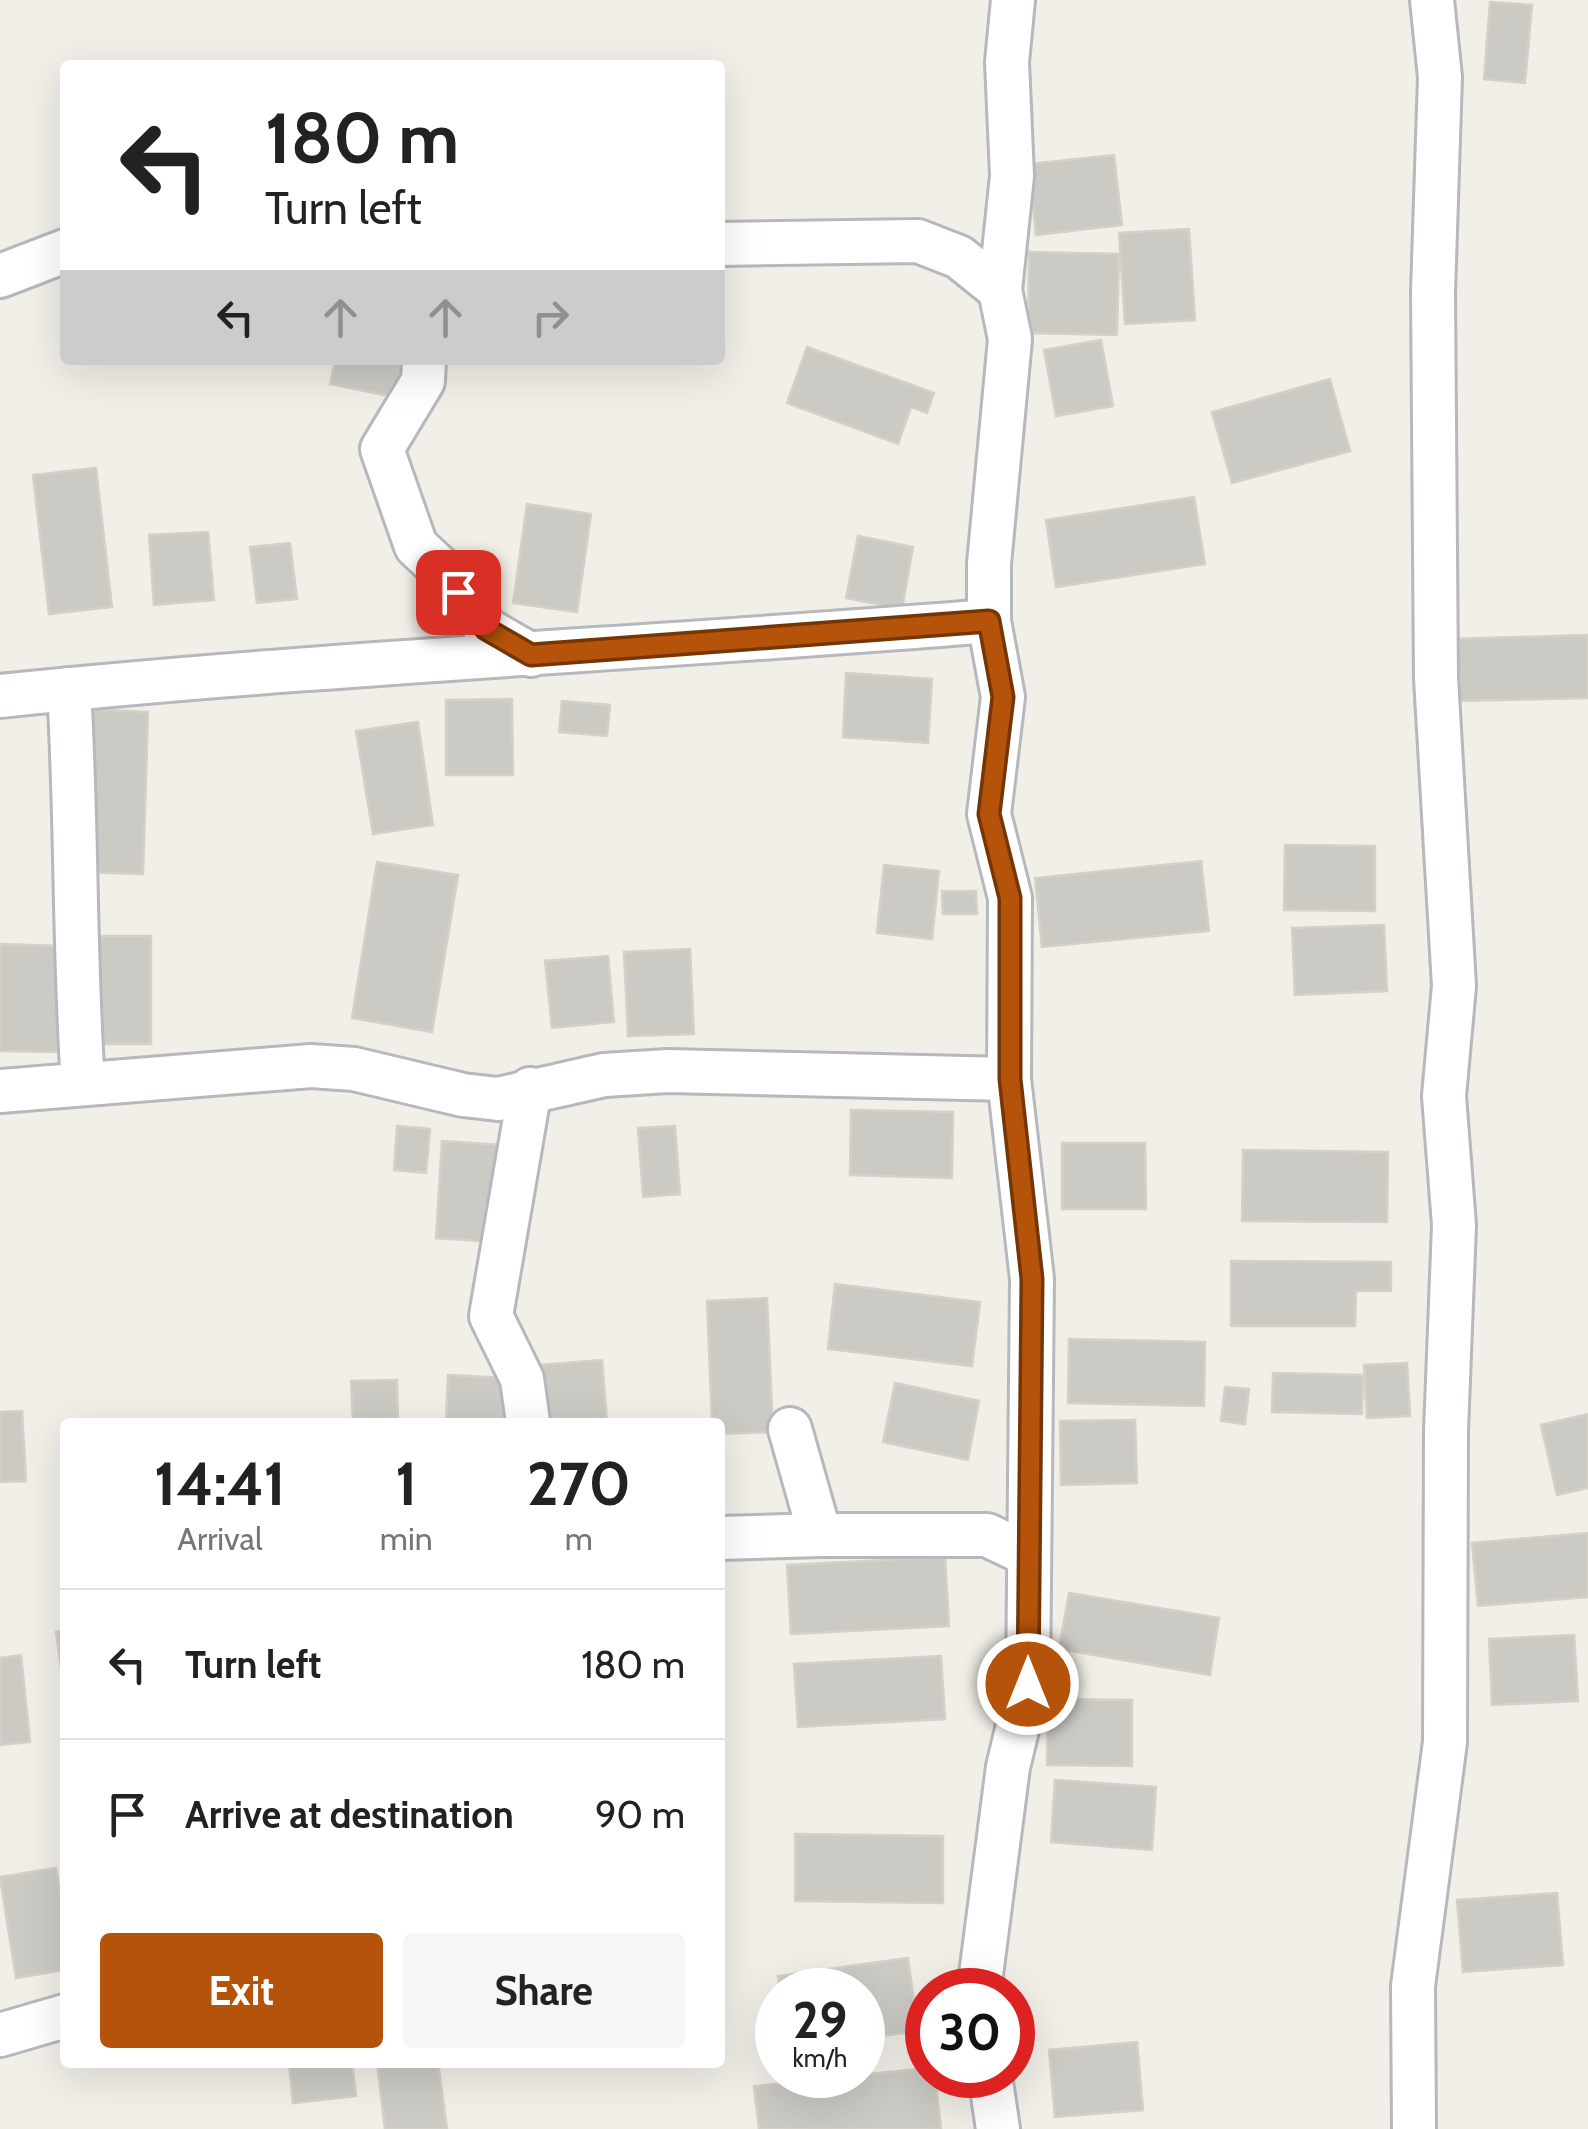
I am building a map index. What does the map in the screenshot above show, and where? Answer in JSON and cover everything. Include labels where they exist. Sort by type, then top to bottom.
[{"type":"street","points":[[981,1968],[1008,1767],[1028,1684],[1032,1279],[1010,1079],[1010,898],[989,814],[1003,697],[989,621],[989,564],[1010,338],[1000,290],[1012,176],[1007,62],[1013,0]]},
{"type":"street","points":[[1414,2129],[1414,1986],[1445,1742],[1446,1431],[1454,1225],[1444,1096],[1454,986],[1436,678],[1433,292],[1440,76],[1432,0]]},
{"type":"street","points":[[725,244],[918,241],[959,257],[1000,290]]},
{"type":"street","points":[[5,268],[60,252]]},
{"type":"street","points":[[424,365],[423,381],[382,449],[416,546],[444,572],[486,629],[531,655]]},
{"type":"street","points":[[0,696],[213,674],[989,621]]},
{"type":"street","points":[[69,689],[74,787],[74,938],[82,1084]]},
{"type":"street","points":[[0,1091],[312,1066],[405,1079],[463,1096],[498,1098],[604,1075],[668,1071],[1010,1079]]},
{"type":"street","points":[[527,1418],[522,1379],[490,1316],[530,1089]]},
{"type":"street","points":[[790,1430],[820,1535]]},
{"type":"street","points":[[725,1538],[987,1536],[1029,1555]]},
{"type":"street","points":[[0,2035],[60,2017]]},
{"type":"street","points":[[993,2098],[998,2129]]},
{"type":"building","points":[[1490,2],[1532,5],[1525,83],[1484,79]]},
{"type":"building","points":[[1114,155],[1122,225],[1036,235],[1029,164]]},
{"type":"building","points":[[1189,229],[1195,320],[1125,324],[1119,233]]},
{"type":"building","points":[[1029,252],[1119,254],[1117,335],[1028,333]]},
{"type":"building","points":[[1101,340],[1113,406],[1056,416],[1044,350]]},
{"type":"building","points":[[807,347],[934,393],[927,413],[911,407],[898,444],[787,403]]},
{"type":"building","points":[[334,365],[401,365],[394,397],[330,384]]},
{"type":"building","points":[[1330,379],[1350,451],[1232,483],[1212,412]]},
{"type":"building","points":[[96,468],[112,607],[49,614],[33,475]]},
{"type":"building","points":[[1194,497],[1205,564],[1056,587],[1046,520]]},
{"type":"building","points":[[527,504],[591,514],[577,612],[513,603]]},
{"type":"building","points":[[208,532],[214,600],[154,605],[149,535]]},
{"type":"building","points":[[858,536],[913,547],[902,609],[846,598]]},
{"type":"building","points":[[290,543],[297,599],[257,603],[250,547]]},
{"type":"building","points":[[1588,635],[1588,698],[1455,701],[1453,639]]},
{"type":"building","points":[[846,673],[932,679],[928,743],[843,737]]},
{"type":"building","points":[[512,699],[513,775],[446,775],[446,700]]},
{"type":"building","points":[[562,701],[610,705],[607,736],[559,732]]},
{"type":"building","points":[[82,709],[148,712],[143,874],[78,872]]},
{"type":"building","points":[[418,722],[433,825],[373,834],[356,731]]},
{"type":"building","points":[[1285,845],[1375,846],[1375,911],[1284,910]]},
{"type":"building","points":[[1201,861],[1209,931],[1042,947],[1035,878]]},
{"type":"building","points":[[377,862],[458,875],[432,1032],[352,1018]]},
{"type":"building","points":[[884,865],[939,871],[932,939],[877,933]]},
{"type":"building","points":[[942,891],[976,891],[977,914],[943,914]]},
{"type":"building","points":[[1384,925],[1387,991],[1295,995],[1292,928]]},
{"type":"building","points":[[87,936],[151,936],[151,1044],[86,1044]]},
{"type":"building","points":[[0,944],[59,946],[57,1052],[0,1051]]},
{"type":"building","points":[[690,949],[694,1034],[628,1036],[624,952]]},
{"type":"building","points":[[608,956],[614,1022],[552,1028],[545,961]]},
{"type":"building","points":[[851,1110],[953,1112],[952,1178],[850,1175]]},
{"type":"building","points":[[397,1126],[430,1129],[426,1173],[394,1170]]},
{"type":"building","points":[[675,1126],[680,1194],[643,1197],[638,1128]]},
{"type":"building","points":[[442,1141],[501,1145],[495,1242],[436,1238]]},
{"type":"building","points":[[1062,1143],[1145,1143],[1146,1209],[1062,1209]]},
{"type":"building","points":[[1243,1150],[1388,1152],[1387,1222],[1242,1221]]},
{"type":"building","points":[[1231,1261],[1391,1262],[1391,1291],[1356,1291],[1355,1326],[1231,1326]]},
{"type":"building","points":[[835,1284],[980,1302],[972,1366],[828,1349]]},
{"type":"building","points":[[767,1298],[773,1432],[725,1434],[725,1418],[712,1418],[707,1301]]},
{"type":"building","points":[[1069,1339],[1205,1342],[1204,1406],[1068,1403]]},
{"type":"building","points":[[602,1360],[607,1418],[532,1418],[527,1366]]},
{"type":"building","points":[[1407,1363],[1410,1416],[1367,1418],[1364,1365]]},
{"type":"building","points":[[1273,1373],[1363,1375],[1362,1414],[1272,1412]]},
{"type":"building","points":[[448,1375],[509,1378],[508,1418],[446,1418]]},
{"type":"building","points":[[397,1380],[398,1418],[353,1418],[351,1381]]},
{"type":"building","points":[[895,1383],[979,1401],[968,1460],[883,1442]]},
{"type":"building","points":[[1225,1387],[1249,1389],[1245,1424],[1221,1421]]},
{"type":"building","points":[[22,1411],[26,1481],[0,1482],[0,1412]]},
{"type":"building","points":[[1588,1414],[1588,1488],[1557,1495],[1541,1425]]},
{"type":"building","points":[[1135,1420],[1137,1483],[1061,1485],[1060,1421]]},
{"type":"building","points":[[1588,1533],[1588,1597],[1478,1606],[1472,1543]]},
{"type":"building","points":[[945,1557],[949,1626],[791,1634],[787,1565]]},
{"type":"building","points":[[1069,1593],[1219,1618],[1210,1675],[1059,1649]]},
{"type":"building","points":[[1574,1635],[1578,1701],[1492,1705],[1489,1639]]},
{"type":"building","points":[[21,1655],[30,1742],[0,1745],[0,1658]]},
{"type":"building","points":[[941,1656],[945,1719],[798,1727],[794,1664]]},
{"type":"building","points":[[1048,1699],[1132,1700],[1132,1766],[1047,1765]]},
{"type":"building","points":[[1055,1780],[1156,1787],[1152,1850],[1051,1842]]},
{"type":"building","points":[[795,1834],[943,1836],[943,1903],[795,1901]]},
{"type":"building","points":[[56,1868],[60,1893],[60,1971],[16,1978],[0,1877]]},
{"type":"building","points":[[1557,1893],[1563,1965],[1463,1972],[1457,1900]]},
{"type":"building","points":[[908,1958],[905,2033],[885,2036],[885,1968],[836,1968]]},
{"type":"building","points":[[1137,2042],[1143,2110],[1055,2117],[1049,2050]]},
{"type":"building","points":[[290,2068],[353,2068],[356,2096],[293,2103]]},
{"type":"building","points":[[378,2068],[439,2068],[447,2129],[385,2129]]},
{"type":"building","points":[[905,2070],[905,2098],[938,2098],[941,2129],[759,2129],[755,2098],[885,2098],[885,2072]]},
{"type":"route","points":[[458,592],[486,629],[531,655],[989,621],[1003,697],[989,814],[1010,898],[1010,1079],[1020,1205],[1032,1279],[1028,1358],[1028,1684]]}]
